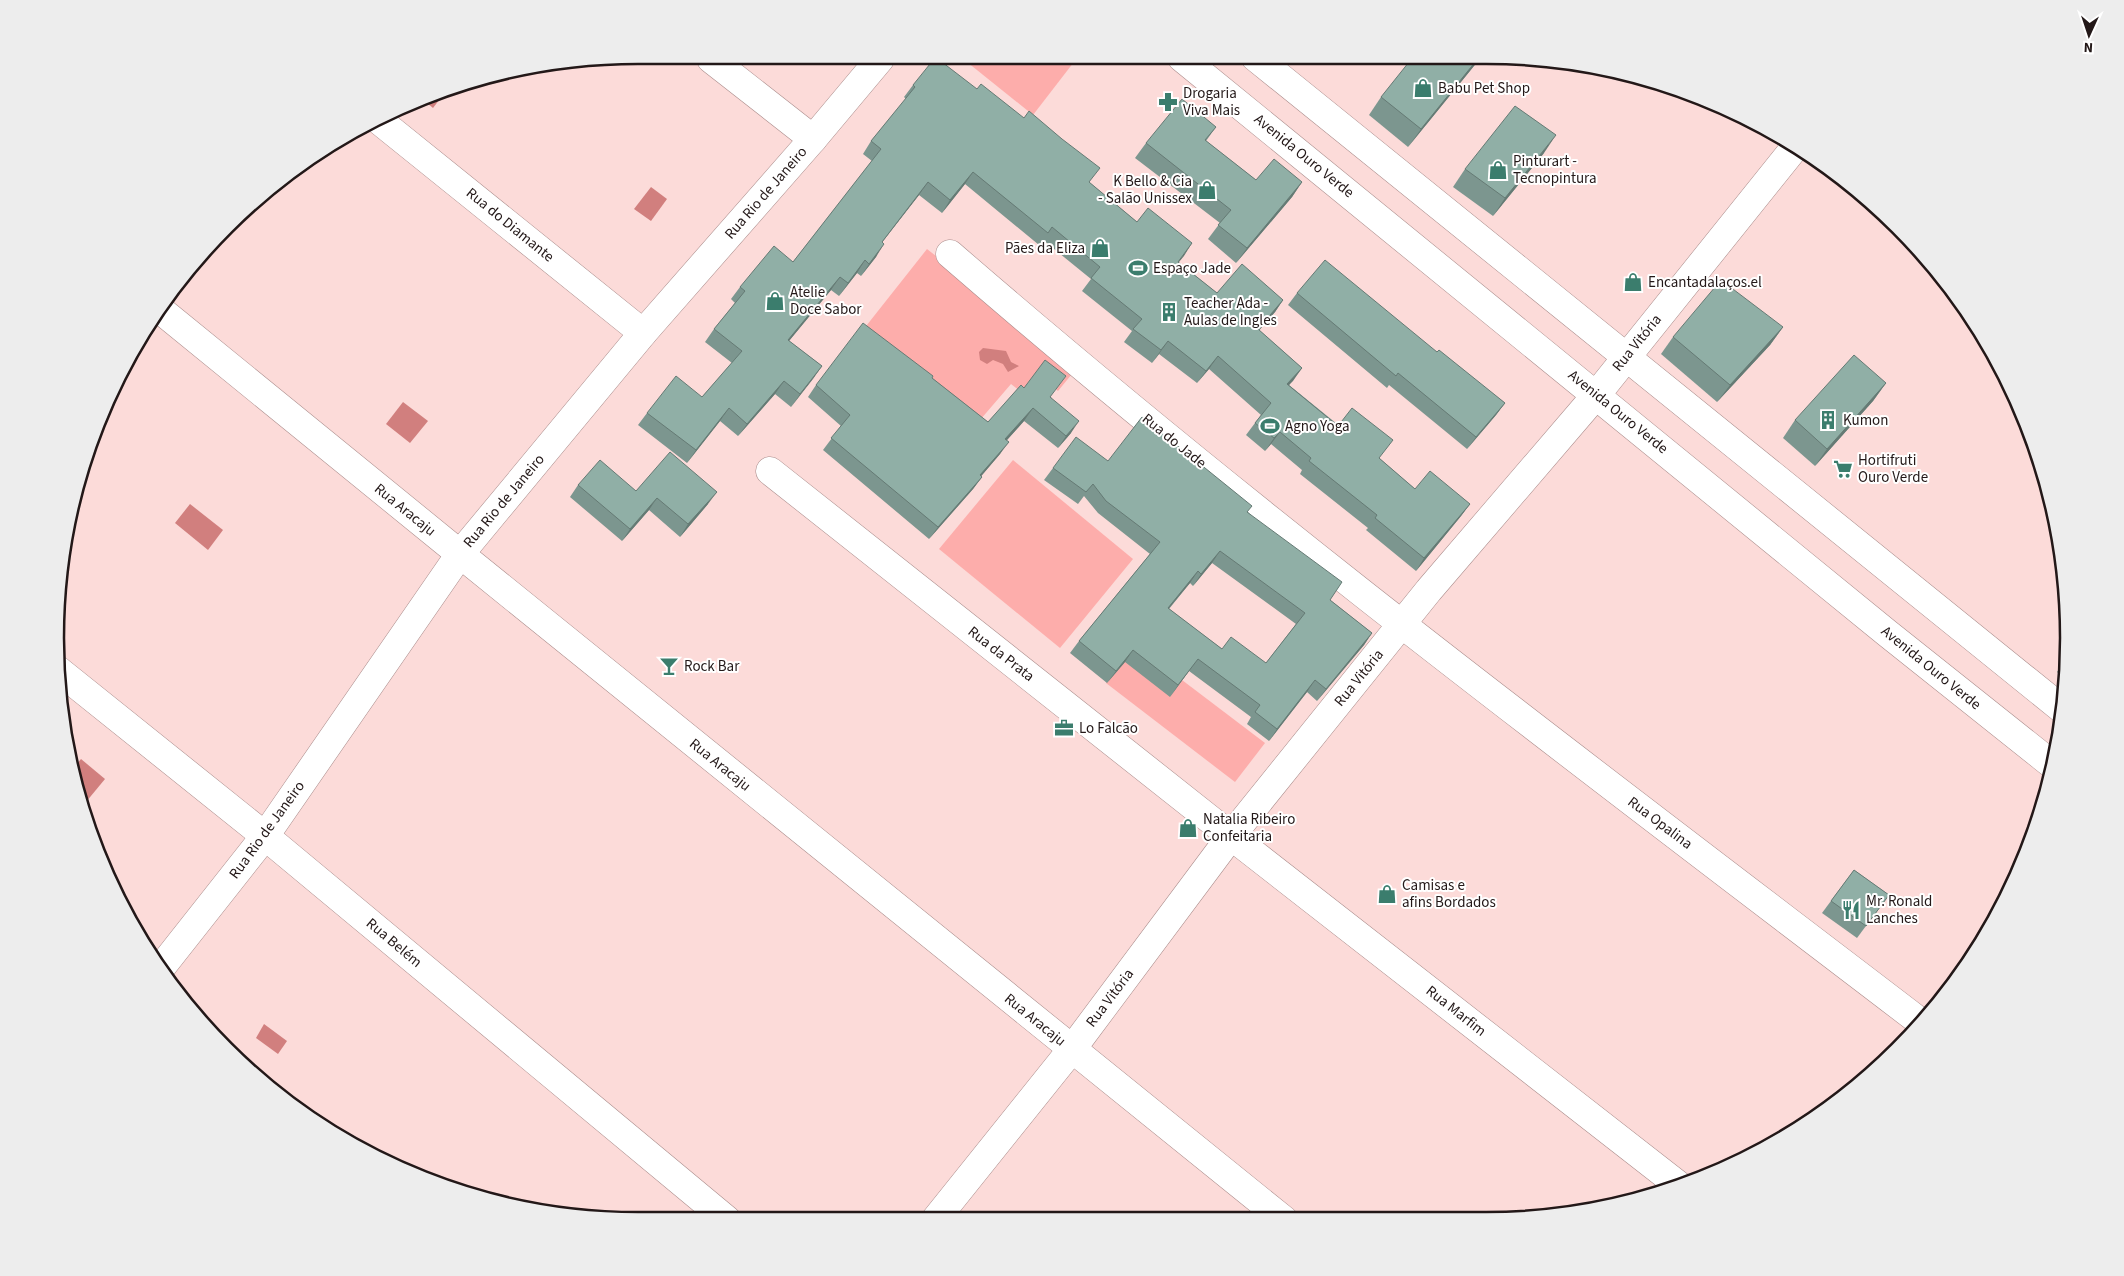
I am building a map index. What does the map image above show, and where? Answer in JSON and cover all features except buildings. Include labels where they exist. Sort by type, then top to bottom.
[{"type":"street","points":[[716,64],[813,139]]},
{"type":"street","name":"Rua Rio de Janeiro","points":[[165,963],[265,836],[460,554],[643,333],[813,139],[876,64]]},
{"type":"street","name":"Avenida Ouro Verde","points":[[1189,64],[1597,394],[1887,633],[2047,760]]},
{"type":"street","points":[[1264,64],[2056,704]]},
{"type":"street","name":"Rua do Diamante","points":[[383,124],[643,333]]},
{"type":"street","name":"Rua Vitória","points":[[941,1212],[1072,1049],[1231,836],[1429,590],[1597,394],[1791,152]]},
{"type":"street","name":"Rua do Jade","points":[[950,254],[1047,338],[1402,625]]},
{"type":"street","name":"Rua Aracaju","points":[[165,313],[1274,1212]]},
{"type":"street","name":"Rua da Prata","points":[[770,471],[1231,836]]},
{"type":"street","name":"Rua Opalina","points":[[1402,625],[1916,1019]]},
{"type":"street","name":"Rua Belém","points":[[65,676],[265,836],[717,1212]]},
{"type":"street","name":"Rua Marfim","points":[[1231,836],[1674,1181]]},
{"type":"shaded area","points":[[969,64],[1072,64],[1033,115]]},
{"type":"shaded area","points":[[440,99],[433,108],[428,103]]},
{"type":"shaded area","points":[[651,187],[667,199],[651,221],[634,209]]},
{"type":"shaded area","points":[[927,249],[1047,343],[1076,369],[1058,391],[1037,373],[1021,392],[1011,384],[974,427],[859,335]]},
{"type":"shaded area","points":[[983,348],[1006,351],[1011,362],[1019,366],[1008,372],[1003,364],[993,360],[987,364],[980,360],[979,352]]},
{"type":"shaded area","points":[[403,402],[428,421],[410,443],[386,424]]},
{"type":"shaded area","points":[[1013,460],[1133,559],[1060,648],[939,549]]},
{"type":"shaded area","points":[[190,504],[223,530],[208,550],[175,523]]},
{"type":"shaded area","points":[[1124,661],[1182,680],[1265,743],[1235,782],[1106,683]]},
{"type":"shaded area","points":[[81,759],[105,779],[87,801],[83,787],[78,763]]},
{"type":"shaded area","points":[[264,1024],[287,1041],[278,1054],[256,1038]]},
{"type":"place","name":"Babu Pet Shop","points":[[1423,88]]},
{"type":"place","name":"Drogaria Viva Mais","points":[[1168,102]]},
{"type":"place","name":"Pinturart - Tecnopintura","points":[[1498,170]]},
{"type":"place","name":"K Bello & Cia - Salão Unissex","points":[[1207,190]]},
{"type":"place","name":"Pães da Eliza","points":[[1100,248]]},
{"type":"place","name":"Espaço Jade","points":[[1138,268]]},
{"type":"place","name":"Encantadalaços.el","points":[[1633,282]]},
{"type":"place","name":"Atelie Doce Sabor","points":[[775,301]]},
{"type":"place","name":"Teacher Ada - Aulas de Ingles","points":[[1169,312]]},
{"type":"place","name":"Kumon","points":[[1828,420]]},
{"type":"place","name":"Agno Yoga","points":[[1270,426]]},
{"type":"place","name":"Hortifruti Ouro Verde","points":[[1843,469]]},
{"type":"place","name":"Rock Bar","points":[[669,666]]},
{"type":"place","name":"Lo Falcão","points":[[1064,728]]},
{"type":"place","name":"Natalia Ribeiro Confeitaria","points":[[1188,828]]},
{"type":"place","name":"Camisas e afins Bordados","points":[[1387,894]]},
{"type":"place","name":"Mr. Ronald Lanches","points":[[1851,910]]}]
